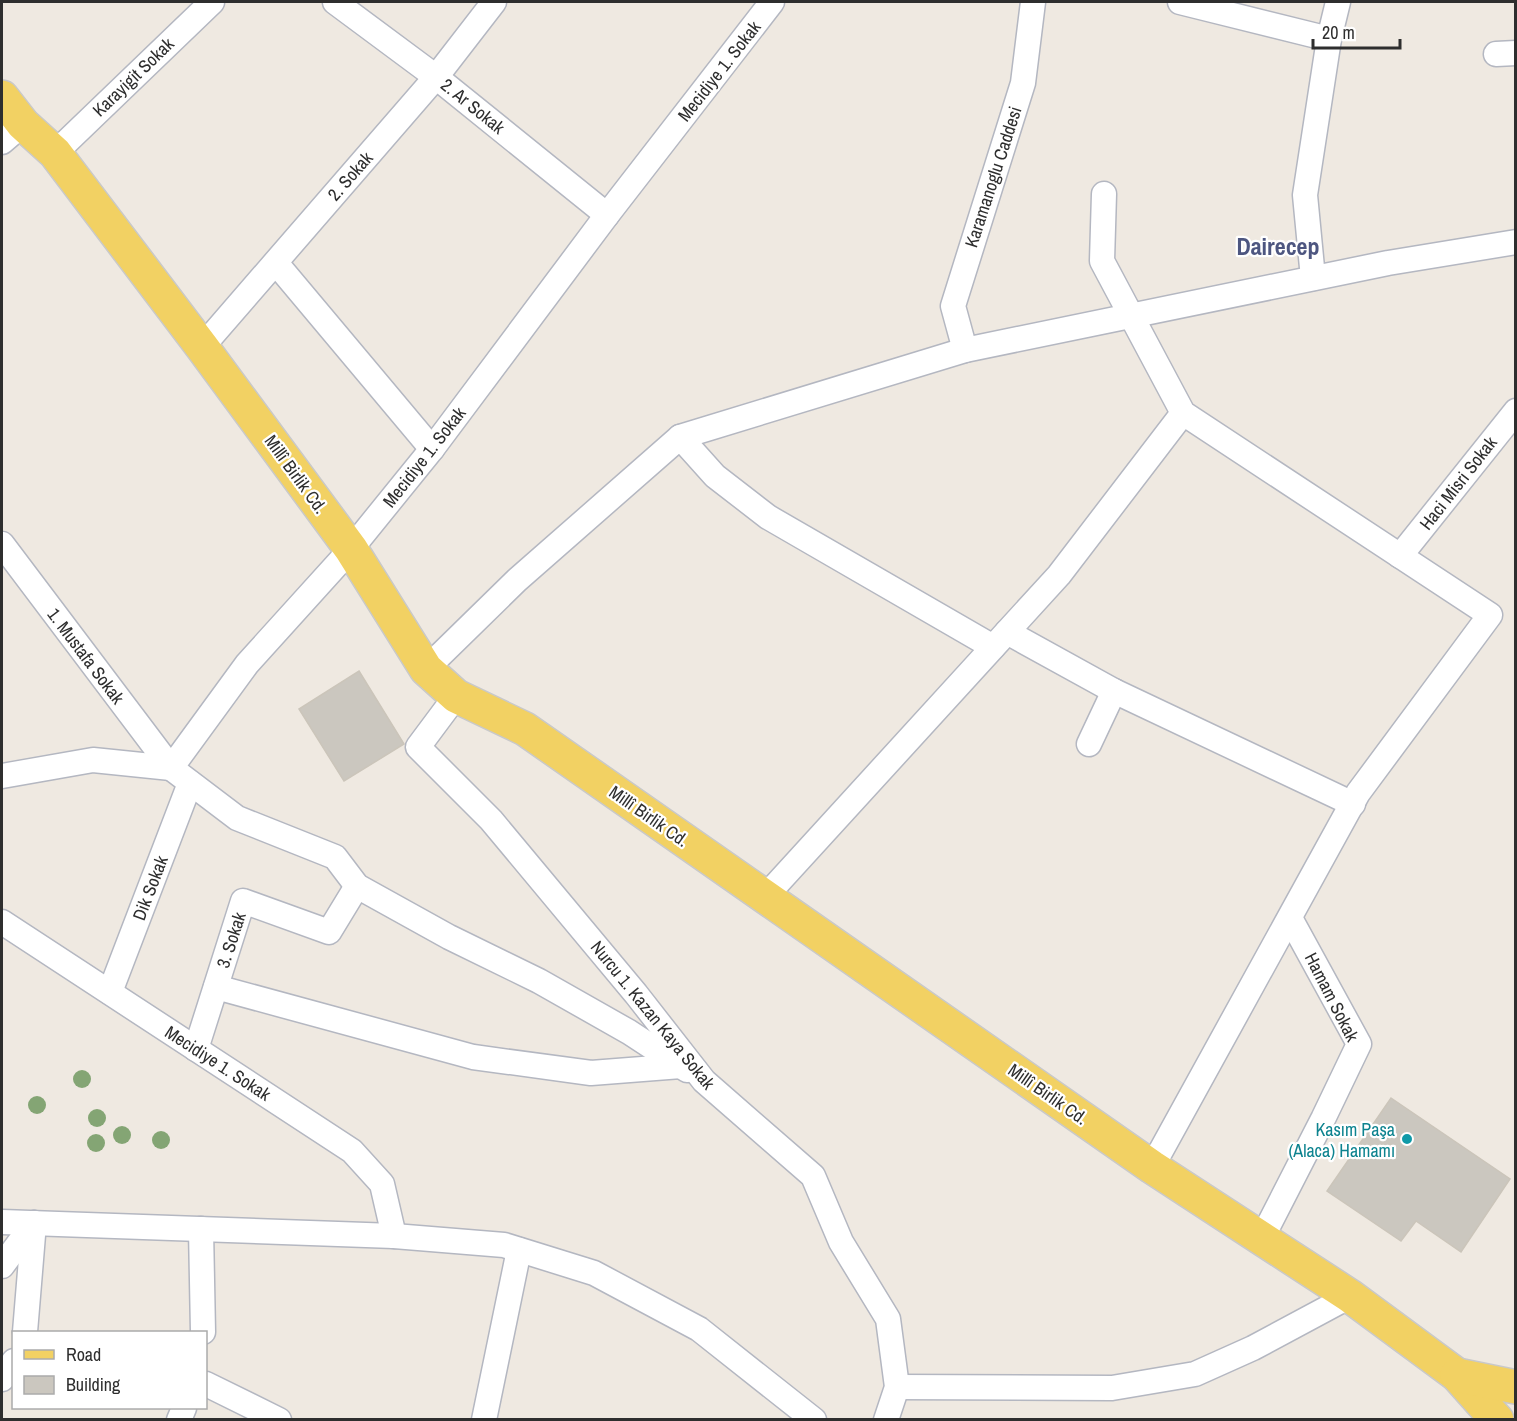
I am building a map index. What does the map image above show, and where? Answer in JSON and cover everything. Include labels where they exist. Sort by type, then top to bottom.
[{"type":"main road","name":"Millî Birlik Cd.","points":[[2,98],[12,133],[55,153],[351,549],[426,669],[456,696],[525,729],[1152,1167],[1350,1296],[1457,1375],[1484,1415]]},
{"type":"main road","name":"Millî Birlik Cd.","points":[[1457,1375],[1515,1387]]},
{"type":"main road","points":[[1484,1415],[1515,1387]]},
{"type":"street","name":"Karayigit Sokak","points":[[55,153],[212,2]]},
{"type":"street","name":"2. Ar Sokak","points":[[335,2],[436,77],[608,215]]},
{"type":"street","name":"2. Sokak","points":[[202,347],[436,77],[494,2]]},
{"type":"street","name":"Mecidiye 1. Sokak","points":[[171,768],[247,664],[351,549],[432,449],[772,2]]},
{"type":"street","name":"Karamanoglu Caddesi","points":[[965,350],[952,306],[1023,83],[1033,2]]},
{"type":"street","points":[[1180,2],[1329,39]]},
{"type":"street","points":[[1313,278],[1305,195],[1329,39],[1338,2]]},
{"type":"street","points":[[1104,194],[1102,261],[1183,413],[1490,615],[1353,804],[1152,1167]]},
{"type":"street","points":[[426,669],[517,580],[680,437],[965,350],[1388,263],[1515,242]]},
{"type":"street","points":[[276,263],[432,449]]},
{"type":"street","name":"Haci Misri Sokak","points":[[1400,556],[1515,411]]},
{"type":"street","points":[[765,897],[1059,575],[1183,413]]},
{"type":"street","points":[[680,437],[716,476],[768,516],[1000,639],[1353,804]]},
{"type":"street","name":"1. Mustafa Sokak","points":[[2,544],[171,768],[237,818],[335,857],[357,886]]},
{"type":"street","points":[[1089,744],[1114,691]]},
{"type":"street","name":"Nurcu 1. Kazan Kaya Sokak","points":[[456,696],[418,747],[491,820],[636,994],[704,1081],[813,1176],[841,1242],[888,1319],[897,1387],[886,1419]]},
{"type":"street","points":[[2,776],[93,760],[171,768]]},
{"type":"street","name":"Dik Sokak","points":[[110,992],[190,783]]},
{"type":"street","points":[[357,886],[449,937],[539,981],[629,1032],[704,1081]]},
{"type":"street","name":"3. Sokak","points":[[196,1049],[243,901],[329,932],[357,886]]},
{"type":"street","name":"Hamam Sokak","points":[[1262,1238],[1359,1044],[1290,918]]},
{"type":"street","name":"Mecidiye 1. Sokak","points":[[2,922],[352,1151],[382,1184],[394,1236]]},
{"type":"street","points":[[216,987],[473,1057],[591,1073],[681,1066]]},
{"type":"street","points":[[2,1222],[394,1236],[504,1245],[594,1273],[699,1329],[814,1419]]},
{"type":"street","points":[[2,1266],[34,1223]]},
{"type":"street","points":[[26,1331],[34,1223]]},
{"type":"street","points":[[201,1229],[203,1331]]},
{"type":"street","points":[[484,1419],[519,1250]]},
{"type":"street","points":[[897,1387],[1112,1388],[1195,1374],[1253,1348],[1350,1296]]},
{"type":"street","points":[[2,1379],[12,1364]]},
{"type":"street","points":[[207,1384],[279,1419]]},
{"type":"building","points":[[359,671],[404,744],[344,781],[299,709]]},
{"type":"building","name":"Kasım Paşa (Alaca) Hamamı","points":[[1391,1098],[1510,1179],[1461,1252],[1416,1221],[1401,1241],[1327,1191]]},
{"type":"place","name":"Kasım Paşa (Alaca) Hamamı","points":[[1407,1139]]},
{"type":"district","name":"Dairecep","points":[[1278,246]]}]
